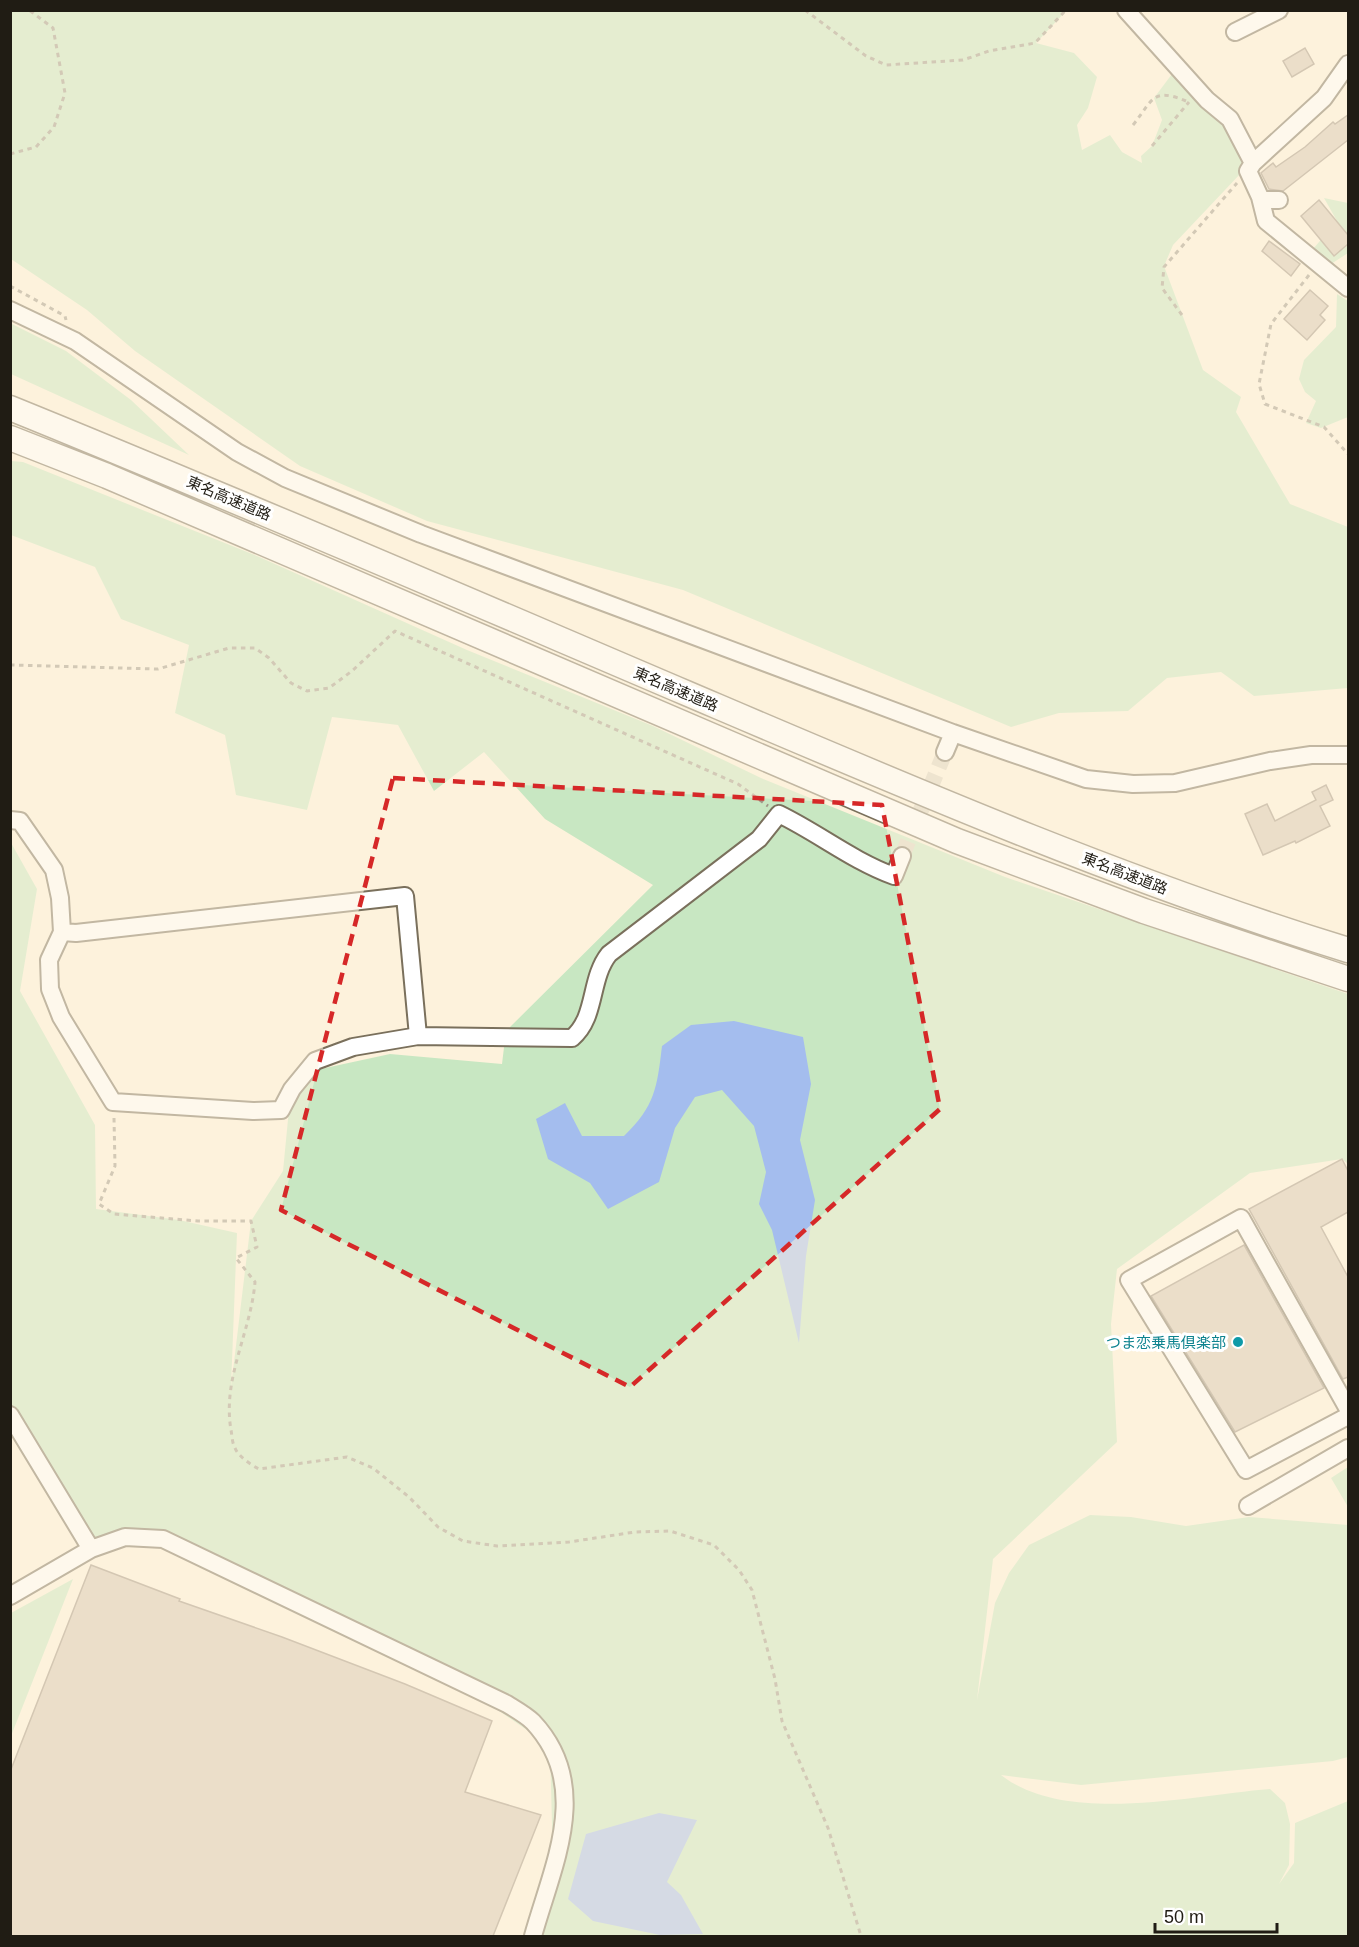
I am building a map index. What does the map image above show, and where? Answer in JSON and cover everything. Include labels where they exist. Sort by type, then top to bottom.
[{"type":"highway","name":"東名高速道路","points":[[10,408],[259,510],[968,814],[1164,888],[1348,950]]},
{"type":"highway","name":"東名高速道路","points":[[10,438],[118,480],[957,841],[1144,911],[1348,979]]},
{"type":"street","points":[[1126,10],[1194,97],[1230,119],[1251,167],[1266,221],[1348,288]]},
{"type":"street","points":[[1235,32],[1279,10]]},
{"type":"street","points":[[1251,167],[1324,99],[1348,64]]},
{"type":"street","points":[[1261,200],[1279,200]]},
{"type":"street","points":[[10,309],[75,340],[237,452],[285,478],[421,534],[953,733],[1086,779],[1133,784],[1175,783],[1224,771],[1311,755],[1348,755]]},
{"type":"street","points":[[945,752],[953,733]]},
{"type":"street","points":[[10,820],[20,821],[54,870],[60,898],[62,932],[50,960],[50,988],[61,1017],[113,1102],[253,1111],[281,1110],[292,1089],[315,1061],[353,1047],[418,1036],[572,1038],[583,1029],[602,963],[609,954],[759,839],[779,814],[806,827],[862,864],[894,876],[902,856]]},
{"type":"street","points":[[62,932],[76,933],[405,896],[418,1036]]},
{"type":"street","points":[[1348,1409],[1241,1218],[1129,1280],[1246,1470],[1348,1416]]},
{"type":"street","points":[[10,1415],[91,1549]]},
{"type":"street","points":[[1248,1506],[1348,1448]]},
{"type":"street","points":[[10,1596],[91,1549],[125,1537],[163,1539],[507,1704],[533,1722],[563,1772],[566,1803],[562,1834],[533,1936]]},
{"type":"path","points":[[10,154],[36,147],[42,141],[54,127],[65,93],[53,28],[29,10]]},
{"type":"path","points":[[805,10],[866,56],[886,65],[963,60],[989,51],[1035,44],[1066,10]]},
{"type":"path","points":[[1132,125],[1157,95],[1166,93],[1194,97]]},
{"type":"path","points":[[1152,146],[1194,97]]},
{"type":"path","points":[[1182,315],[1162,288],[1164,267],[1251,167]]},
{"type":"path","points":[[1318,264],[1271,324],[1259,384],[1265,404],[1324,427],[1348,454]]},
{"type":"path","points":[[10,665],[158,669],[229,648],[255,648],[269,658],[291,683],[307,691],[328,688],[352,671],[395,631],[738,784],[779,814]]},
{"type":"path","points":[[113,1102],[115,1166],[99,1204],[114,1214],[198,1221],[251,1221],[257,1247],[236,1258],[255,1281],[253,1306],[230,1382],[230,1421],[235,1449],[254,1466],[259,1469],[347,1457],[373,1467],[409,1497],[438,1527],[463,1541],[509,1545],[670,1531],[714,1545],[739,1570],[752,1590],[782,1721],[828,1828],[861,1936]]},
{"type":"highlighted area","points":[[393,778],[882,805],[940,1109],[630,1387],[281,1210]]},
{"type":"green space","points":[[10,11],[1066,11],[1036,43],[1074,53],[1097,77],[1088,108],[1077,125],[1082,150],[1110,135],[1122,152],[1142,163],[1141,156],[1152,146],[1162,120],[1154,98],[1172,74],[1200,92],[1230,119],[1246,163],[1242,172],[1173,245],[1164,266],[1203,370],[1241,397],[1236,412],[1290,504],[1348,527],[1348,688],[1254,696],[1221,672],[1167,678],[1128,711],[1059,713],[1011,727],[683,590],[427,521],[300,466],[135,351],[87,310],[11,259]]},
{"type":"green space","points":[[1324,198],[1348,203],[1348,253],[1328,266],[1313,249],[1337,221]]},
{"type":"green space","points":[[1337,294],[1348,301],[1348,417],[1321,428],[1306,423],[1316,401],[1305,392],[1299,379],[1304,360],[1336,327]]},
{"type":"green space","points":[[10,323],[66,351],[131,400],[189,455],[11,374]]},
{"type":"green space","points":[[11,461],[23,462],[257,556],[467,650],[653,726],[761,778],[1005,877],[1348,994],[1348,1164],[1342,1159],[1250,1173],[1117,1269],[1111,1324],[1117,1442],[993,1559],[977,1700],[995,1603],[1009,1573],[1029,1545],[1090,1515],[1131,1517],[1186,1526],[1249,1517],[1348,1525],[1348,1757],[1333,1761],[1081,1785],[1001,1775],[1028,1790],[1059,1800],[1094,1803],[1168,1801],[1270,1789],[1285,1803],[1290,1824],[1289,1865],[1279,1884],[1294,1863],[1295,1823],[1348,1801],[1348,1936],[533,1936],[553,1865],[550,1746],[447,1675],[163,1539],[91,1549],[11,1415],[10,841],[37,889],[20,991],[95,1125],[96,1209],[179,1220],[237,1233],[231,1387],[251,1221],[283,1171],[289,1109],[316,1070],[390,1054],[502,1064],[506,1031],[653,885],[545,819],[484,752],[434,791],[398,725],[332,717],[307,810],[236,795],[225,735],[175,713],[189,645],[121,619],[95,567],[11,535]]},
{"type":"green space","points":[[1348,1467],[1348,1507],[1331,1478]]},
{"type":"green space","points":[[73,1579],[11,1736],[11,1613]]},
{"type":"water","points":[[734,1021],[803,1037],[811,1084],[800,1140],[815,1200],[806,1256],[799,1343],[772,1230],[759,1204],[766,1172],[754,1126],[722,1090],[695,1097],[675,1128],[659,1182],[608,1209],[590,1183],[548,1159],[536,1119],[565,1103],[582,1136],[624,1136],[642,1115],[653,1096],[662,1046],[691,1025]]},
{"type":"water","points":[[659,1813],[697,1820],[667,1882],[681,1895],[703,1934],[660,1935],[593,1921],[568,1899],[586,1834]]},
{"type":"building","points":[[1305,48],[1314,64],[1292,77],[1283,61]]},
{"type":"building","points":[[1348,115],[1348,140],[1283,191],[1269,189],[1261,173],[1273,163],[1276,167],[1305,147],[1333,122],[1335,124]]},
{"type":"building","points":[[1319,200],[1348,235],[1348,244],[1334,256],[1301,216]]},
{"type":"building","points":[[1269,241],[1300,264],[1291,276],[1262,251]]},
{"type":"building","points":[[1310,290],[1328,306],[1320,315],[1325,320],[1307,340],[1284,319]]},
{"type":"building","points":[[1326,785],[1333,800],[1320,806],[1330,826],[1296,843],[1295,841],[1263,855],[1245,814],[1267,804],[1275,821],[1316,800],[1312,792]]},
{"type":"building","points":[[1342,1159],[1348,1171],[1348,1212],[1321,1227],[1348,1277],[1348,1377],[1343,1379],[1249,1209]]},
{"type":"building","name":"つま恋乗馬倶楽部","points":[[1244,1245],[1324,1388],[1235,1432],[1151,1296]]},
{"type":"building","points":[[91,1565],[180,1599],[179,1601],[405,1684],[492,1721],[465,1792],[541,1815],[493,1936],[10,1936],[10,1772]]},
{"type":"tunnel","points":[[902,856],[945,752]]},
{"type":"place","name":"つま恋乗馬倶楽部","points":[[1238,1342]]}]
